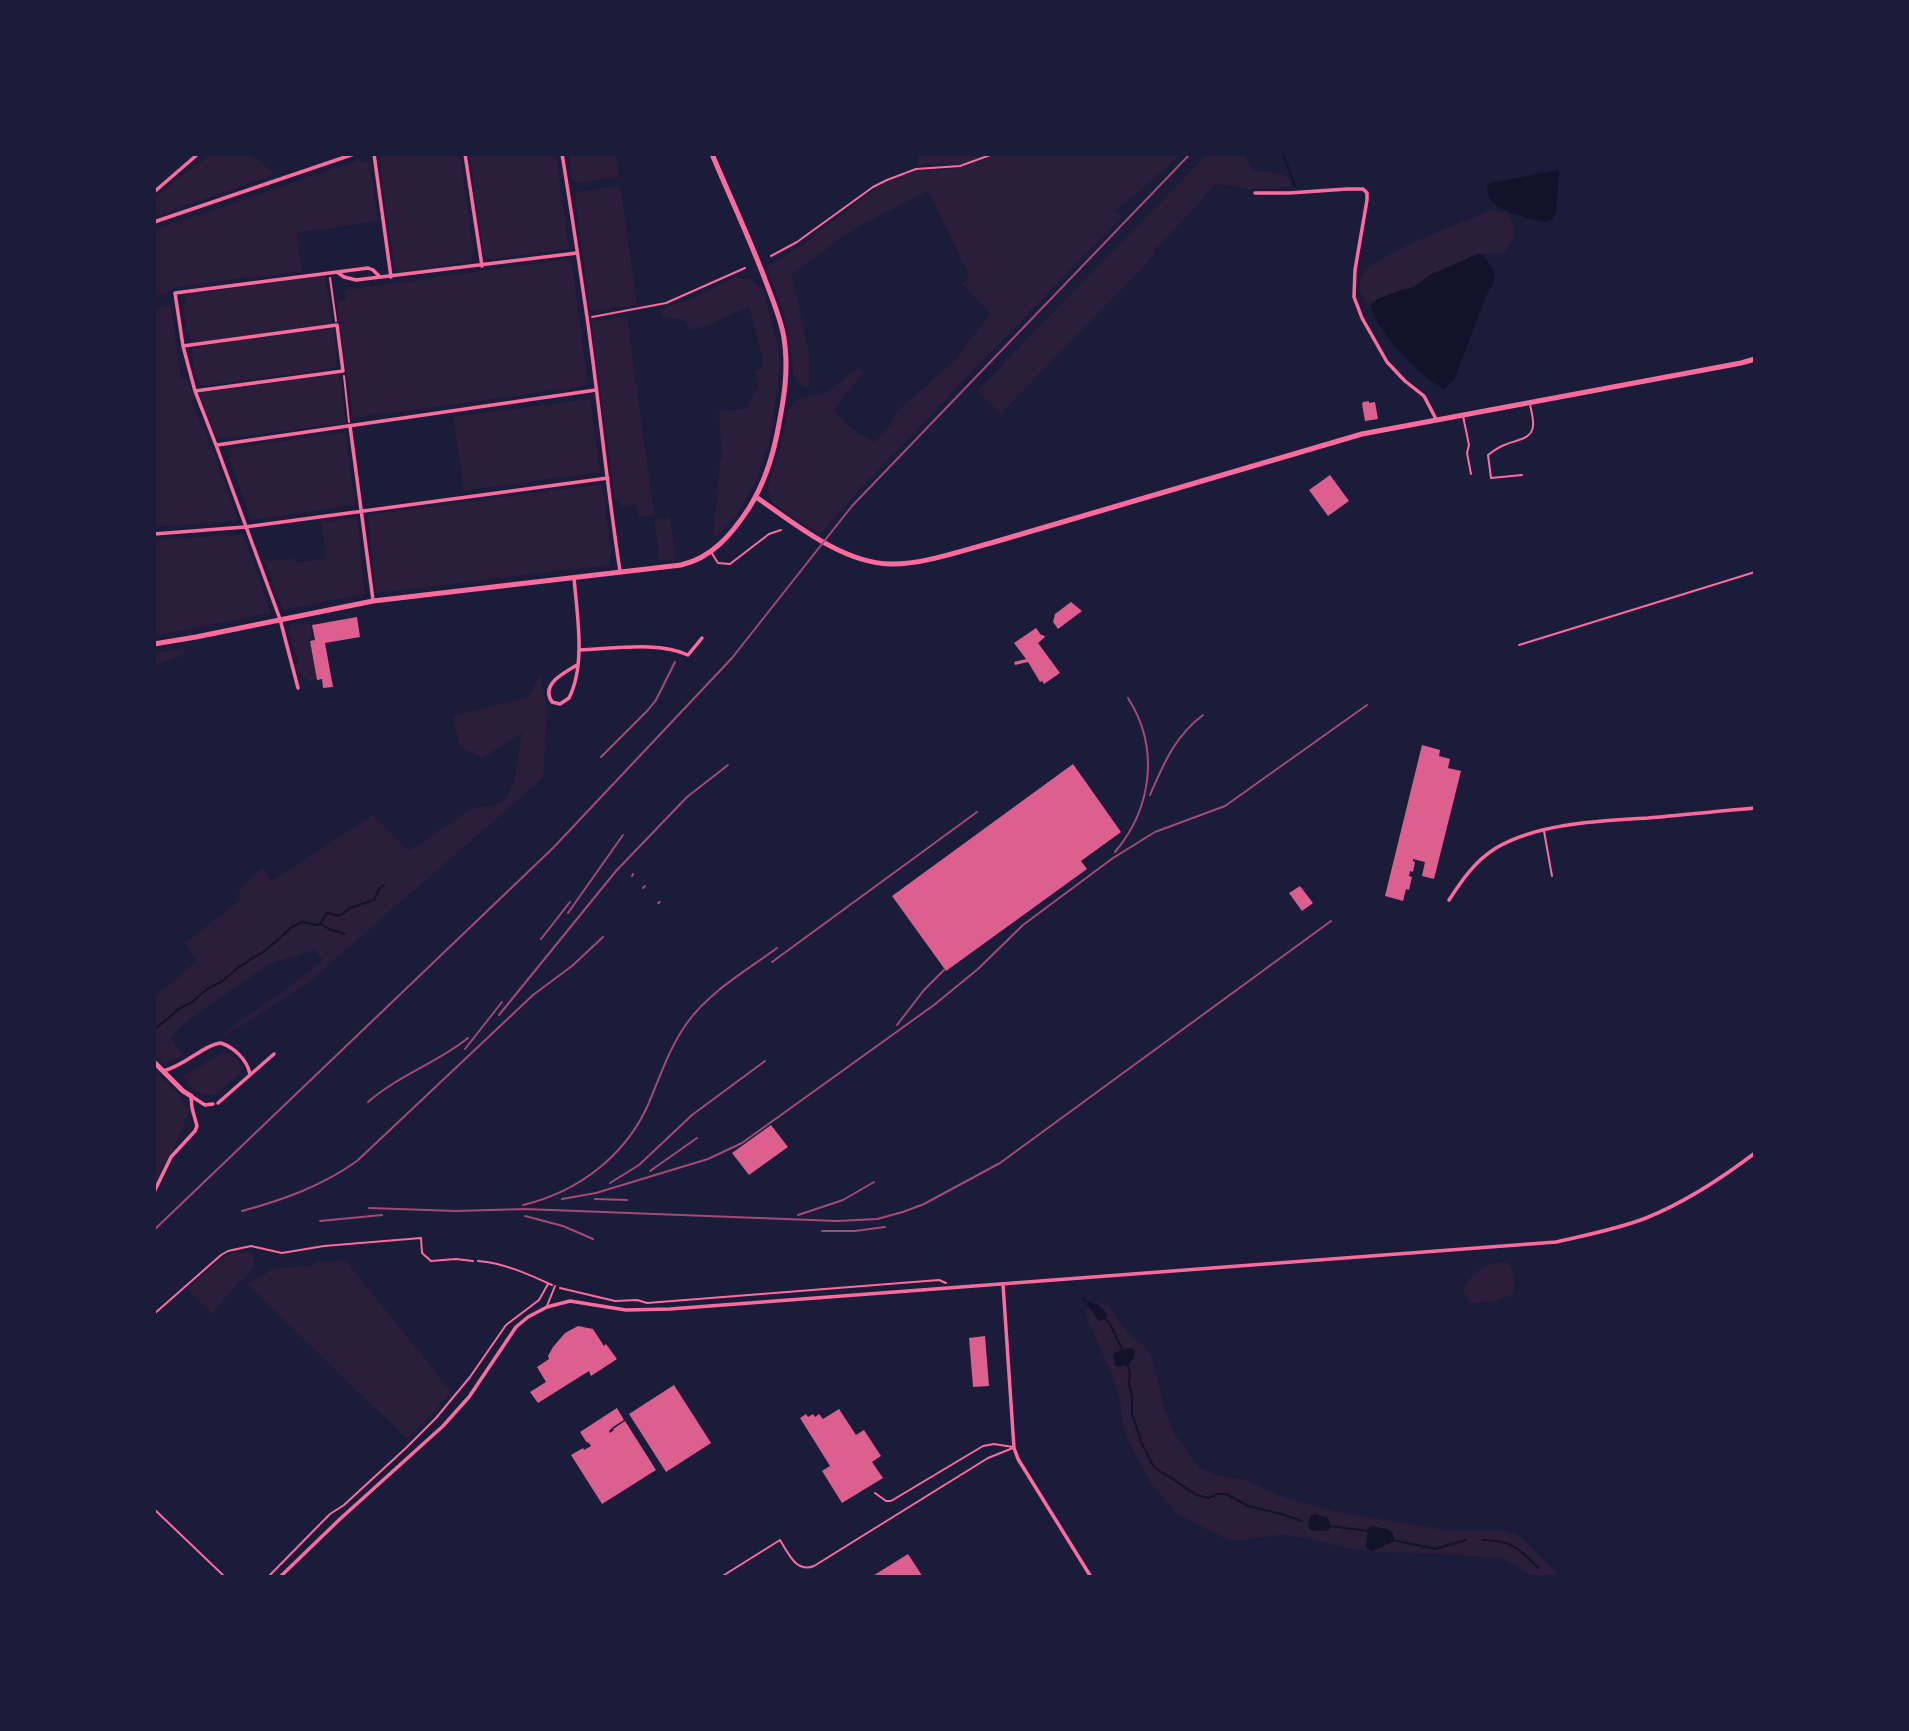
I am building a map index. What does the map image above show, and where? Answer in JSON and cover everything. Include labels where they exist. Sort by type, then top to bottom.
[{"type":"street","points":[[154,192],[198,154]]},
{"type":"street","points":[[154,222],[354,154]]},
{"type":"street","points":[[374,154],[391,277]]},
{"type":"street","points":[[465,154],[482,266]]},
{"type":"street","points":[[562,154],[569,188],[621,573]]},
{"type":"street","points":[[154,644],[373,601],[621,573],[694,562],[711,552],[731,534],[756,497],[773,454],[785,390],[784,339],[779,316],[754,250],[712,154]]},
{"type":"street","points":[[1255,193],[1360,188],[1367,193],[1354,270],[1354,297],[1362,318],[1387,362],[1424,396],[1436,419]]},
{"type":"street","points":[[336,271],[352,280],[577,253]]},
{"type":"street","points":[[298,688],[280,619],[195,391],[183,346],[175,293],[368,268],[380,277]]},
{"type":"street","points":[[183,346],[337,325],[343,371],[195,391]]},
{"type":"street","points":[[756,497],[851,557],[891,564],[932,558],[1348,438],[1755,359]]},
{"type":"street","points":[[216,445],[596,390]]},
{"type":"street","points":[[350,426],[373,601]]},
{"type":"street","points":[[154,534],[245,527],[608,478]]},
{"type":"street","points":[[574,578],[579,650],[577,665],[569,698],[560,704],[552,702],[549,690],[554,680],[577,665]]},
{"type":"street","points":[[579,650],[660,647],[688,655],[702,638]]},
{"type":"street","points":[[1449,900],[1464,877],[1485,856],[1520,837],[1584,822],[1755,808]]},
{"type":"street","points":[[163,1071],[175,1068],[215,1044],[221,1044],[230,1047],[246,1062],[250,1073]]},
{"type":"street","points":[[154,1062],[183,1091],[205,1105],[216,1104],[274,1054]]},
{"type":"street","points":[[154,1192],[171,1157],[197,1126],[191,1096]]},
{"type":"street","points":[[280,1577],[443,1426],[469,1396],[516,1327],[547,1307],[570,1301],[626,1310],[644,1310],[1556,1242],[1656,1213],[1699,1191],[1755,1153]]},
{"type":"street","points":[[1003,1284],[1014,1448],[1018,1459],[1091,1577]]},
{"type":"lane","points":[[1522,475],[1491,478],[1488,455],[1530,434],[1533,423],[1530,402]]},
{"type":"lane","points":[[1463,415],[1471,474]]},
{"type":"lane","points":[[711,552],[718,563],[730,564],[769,534],[780,530]]},
{"type":"lane","points":[[1519,645],[1755,572]]},
{"type":"lane","points":[[1544,830],[1552,876]]},
{"type":"lane","points":[[154,1314],[221,1255],[251,1246],[282,1253],[324,1246],[421,1238],[422,1253],[431,1261],[473,1261]]},
{"type":"lane","points":[[547,1307],[552,1285]]},
{"type":"lane","points":[[875,1493],[886,1501],[891,1501],[984,1446],[994,1444],[1014,1448]]},
{"type":"lane","points":[[722,1577],[780,1540],[799,1566],[807,1569],[988,1458],[1014,1448]]},
{"type":"path","points":[[771,256],[797,242],[873,187],[894,177],[916,169],[960,166],[993,154]]},
{"type":"path","points":[[587,317],[666,303],[746,268]]},
{"type":"path","points":[[329,272],[337,325]]},
{"type":"path","points":[[343,371],[350,426]]},
{"type":"path","points":[[473,1261],[492,1262],[552,1285],[615,1301],[637,1300],[647,1303],[939,1280],[955,1287]]},
{"type":"path","points":[[268,1577],[325,1520],[436,1418],[470,1377],[497,1336],[513,1318],[539,1300],[552,1285]]},
{"type":"path","points":[[154,1509],[225,1577]]},
{"type":"shaded area","points":[[211,154],[250,154],[275,174],[154,217],[154,199]]},
{"type":"shaded area","points":[[386,154],[460,154],[474,256],[471,261],[401,272],[395,269],[379,160]]},
{"type":"shaded area","points":[[470,154],[556,154],[569,249],[492,259],[485,257]]},
{"type":"shaded area","points":[[569,154],[615,154],[619,177],[576,183],[572,180]]},
{"type":"shaded area","points":[[919,154],[987,154],[963,164],[918,165]]},
{"type":"shaded area","points":[[998,154],[1180,154],[1115,211],[1121,217],[869,479],[820,534],[773,503],[767,488],[781,446],[788,410],[799,398],[831,390],[858,367],[863,373],[833,410],[856,432],[875,442],[898,411],[955,360],[991,313],[962,284],[969,276],[928,191],[855,228],[791,275],[809,352],[809,388],[802,386],[794,376],[785,317],[767,267],[803,245],[881,185],[912,172],[960,168]]},
{"type":"shaded area","points":[[1207,154],[1245,154],[1254,171],[1279,173],[1288,177],[1292,187],[1249,189],[1216,184],[1153,252],[1155,254],[1001,414],[977,391]]},
{"type":"shaded area","points":[[359,160],[367,161],[370,166],[378,221],[297,233],[302,271],[176,287],[166,294],[154,296],[154,230]]},
{"type":"shaded area","points":[[1559,170],[1556,213],[1546,222],[1510,212],[1496,206],[1490,199],[1487,186],[1490,183]]},
{"type":"shaded area","points":[[620,186],[637,305],[590,311],[575,196],[577,192]]},
{"type":"shaded area","points":[[1494,210],[1506,214],[1512,222],[1514,237],[1505,252],[1478,254],[1430,275],[1414,287],[1369,304],[1363,298],[1359,283],[1370,267],[1423,238]]},
{"type":"shaded area","points":[[1478,254],[1483,255],[1494,272],[1494,282],[1486,296],[1454,380],[1444,389],[1424,375],[1400,352],[1381,327],[1371,305],[1377,299],[1414,287],[1430,275]]},
{"type":"shaded area","points":[[567,259],[572,264],[588,386],[353,418],[337,302],[346,300],[345,290]]},
{"type":"shaded area","points":[[325,275],[332,324],[191,343],[183,305],[186,304],[185,295]]},
{"type":"shaded area","points":[[735,277],[751,279],[763,290],[779,349],[779,375],[769,445],[754,485],[737,515],[713,539],[722,460],[719,411],[747,408],[758,385],[755,370],[761,369],[763,360],[749,307],[710,325],[691,330],[685,320],[661,317],[661,309],[694,298]]},
{"type":"shaded area","points":[[171,306],[181,379],[187,379],[195,399],[191,401],[213,450],[238,521],[154,527],[154,308]]},
{"type":"shaded area","points":[[627,317],[654,515],[639,517],[637,505],[621,507],[620,499],[615,500],[591,321]]},
{"type":"shaded area","points":[[333,328],[336,368],[202,386],[194,374],[192,347]]},
{"type":"shaded area","points":[[339,374],[346,423],[220,439],[215,434],[200,398],[202,393]]},
{"type":"shaded area","points":[[590,399],[600,472],[464,491],[453,417]]},
{"type":"shaded area","points":[[345,432],[355,505],[251,520],[226,449]]},
{"type":"shaded area","points":[[602,484],[611,550],[609,565],[376,593],[368,515]]},
{"type":"shaded area","points":[[357,517],[365,594],[283,610],[265,561],[326,559],[322,522]]},
{"type":"shaded area","points":[[670,517],[676,559],[660,561],[654,520]]},
{"type":"shaded area","points":[[243,534],[271,613],[154,636],[154,540]]},
{"type":"shaded area","points":[[310,622],[312,635],[309,637],[317,680],[310,682],[294,665],[299,663],[288,634],[292,625]]},
{"type":"shaded area","points":[[183,649],[185,654],[154,666],[154,654]]},
{"type":"shaded area","points":[[540,673],[547,710],[543,778],[309,982],[225,1036],[223,1033],[288,988],[322,960],[315,950],[271,963],[191,1018],[170,1038],[183,1055],[164,1064],[154,1052],[154,997],[198,960],[184,944],[240,900],[241,894],[238,891],[260,870],[263,868],[272,881],[373,815],[409,851],[472,808],[492,806],[502,801],[509,794],[514,782],[522,733],[483,758],[460,747],[453,716],[529,697]]},
{"type":"shaded area","points":[[224,1052],[236,1058],[243,1068],[242,1072],[216,1095],[205,1095],[196,1091],[183,1076]]},
{"type":"shaded area","points":[[154,1071],[177,1092],[190,1111],[154,1189]]},
{"type":"shaded area","points":[[235,1252],[252,1253],[255,1267],[231,1290],[212,1314],[187,1289],[222,1258]]},
{"type":"shaded area","points":[[345,1260],[451,1391],[407,1439],[247,1284],[276,1267]]},
{"type":"shaded area","points":[[1509,1263],[1512,1271],[1512,1295],[1492,1302],[1469,1303],[1463,1290],[1470,1279],[1484,1267]]},
{"type":"shaded area","points":[[1087,1302],[1097,1304],[1108,1316],[1099,1321]]},
{"type":"shaded area","points":[[1095,1303],[1110,1307],[1128,1333],[1144,1345],[1151,1356],[1163,1403],[1175,1435],[1200,1468],[1215,1475],[1245,1480],[1283,1497],[1337,1512],[1451,1531],[1504,1531],[1520,1536],[1561,1577],[1532,1577],[1501,1558],[1376,1552],[1280,1535],[1228,1540],[1177,1514],[1152,1485],[1131,1448],[1111,1372],[1086,1312],[1090,1308],[1096,1317],[1100,1307]],"holes":[[[1115,1352],[1134,1357],[1127,1366],[1119,1367],[1112,1357]],[[1372,1526],[1389,1530],[1393,1534],[1393,1541],[1382,1545]]]},
{"type":"shaded area","points":[[1132,1348],[1135,1351],[1134,1357],[1127,1366],[1115,1366],[1113,1354]]},
{"type":"shaded area","points":[[1311,1515],[1328,1518],[1331,1526],[1329,1530],[1309,1529]]},
{"type":"shaded area","points":[[1372,1526],[1389,1530],[1394,1541],[1373,1551],[1368,1550],[1368,1528]]},
{"type":"building","points":[[1375,402],[1378,419],[1365,421],[1362,404]]},
{"type":"building","points":[[1330,475],[1349,501],[1328,516],[1309,490]]},
{"type":"building","points":[[1071,602],[1082,611],[1058,629],[1053,622],[1055,614]]},
{"type":"building","points":[[357,617],[360,637],[325,643],[333,687],[323,688],[322,679],[317,680],[310,641],[315,640],[312,625]]},
{"type":"building","points":[[1036,628],[1045,637],[1038,643],[1060,673],[1044,684],[1028,662],[1015,665],[1014,662],[1026,659],[1014,643]]},
{"type":"building","points":[[1422,745],[1440,750],[1439,756],[1450,759],[1448,768],[1461,771],[1434,879],[1422,876],[1425,862],[1413,859],[1415,862],[1413,872],[1410,871],[1409,876],[1412,877],[1409,890],[1406,889],[1403,901],[1385,896]]},
{"type":"building","points":[[1073,764],[1121,832],[1081,861],[1087,869],[946,971],[892,896]]},
{"type":"building","points":[[1300,886],[1313,903],[1302,911],[1289,893]]},
{"type":"building","points":[[771,1125],[788,1147],[749,1175],[732,1153]]},
{"type":"building","points":[[578,1326],[593,1329],[617,1359],[591,1376],[589,1371],[538,1403],[530,1392],[546,1382],[537,1367],[549,1359],[553,1347],[565,1333]]},
{"type":"building","points":[[985,1336],[989,1386],[973,1387],[969,1338]]},
{"type":"building","points":[[674,1385],[711,1443],[666,1472],[629,1414]]},
{"type":"building","points":[[617,1408],[624,1420],[613,1427],[610,1433],[625,1421],[656,1470],[602,1504],[571,1455],[591,1446],[580,1432]]},
{"type":"building","points":[[839,1409],[856,1435],[864,1430],[881,1456],[872,1462],[883,1478],[842,1503],[822,1471],[830,1466],[800,1418],[806,1414],[808,1417],[813,1414],[815,1417],[819,1414],[823,1419]]},
{"type":"building","points":[[908,1554],[923,1577],[871,1577]]},
{"type":"waterway","points":[[1283,154],[1295,186]]},
{"type":"waterway","points":[[154,1030],[180,1008],[266,950],[292,927],[302,922],[320,924],[327,913],[340,916],[350,908],[374,900],[384,885]]},
{"type":"waterway","points":[[320,924],[345,934]]},
{"type":"waterway","points":[[1083,1298],[1087,1302]]},
{"type":"waterway","points":[[1104,1318],[1109,1322],[1122,1349]]},
{"type":"waterway","points":[[1127,1364],[1130,1372],[1132,1414],[1142,1444],[1154,1467],[1197,1495],[1208,1498],[1226,1494],[1248,1506],[1302,1521]]},
{"type":"waterway","points":[[1329,1526],[1368,1531]]},
{"type":"waterway","points":[[1393,1540],[1435,1549],[1466,1540]]},
{"type":"waterway","points":[[1482,1540],[1507,1543],[1526,1555],[1538,1568]]},
{"type":"railway","points":[[154,1230],[553,848],[732,658],[852,506],[1190,154]]},
{"type":"railway","points":[[601,757],[656,700],[675,662]]},
{"type":"railway","points":[[1115,852],[1137,816],[1147,777],[1145,737],[1128,698]]},
{"type":"railway","points":[[562,1199],[596,1193],[708,1159],[742,1143],[934,1005],[978,969],[1023,925],[1113,858],[1155,832],[1225,806],[1367,705]]},
{"type":"railway","points":[[1150,795],[1178,741],[1203,715]]},
{"type":"railway","points":[[499,1015],[616,871],[687,797],[728,765]]},
{"type":"railway","points":[[772,962],[977,812]]},
{"type":"railway","points":[[568,913],[623,835]]},
{"type":"railway","points":[[541,939],[570,902]]},
{"type":"railway","points":[[369,1208],[456,1211],[525,1209],[837,1221],[877,1219],[903,1212],[924,1204],[1000,1163],[1331,921]]},
{"type":"railway","points":[[242,1211],[302,1191],[357,1161],[533,995],[572,966],[603,937]]},
{"type":"railway","points":[[523,1205],[543,1199],[581,1181],[613,1156],[638,1123],[687,1023],[717,991],[777,948]]},
{"type":"railway","points":[[897,1025],[924,990],[945,969]]},
{"type":"railway","points":[[465,1049],[502,1002]]},
{"type":"railway","points":[[368,1102],[392,1084],[444,1055],[468,1038]]},
{"type":"railway","points":[[610,1183],[639,1165],[692,1115],[765,1061]]},
{"type":"railway","points":[[650,1171],[697,1138]]},
{"type":"railway","points":[[798,1215],[843,1200],[874,1182]]},
{"type":"railway","points":[[595,1199],[627,1200]]},
{"type":"railway","points":[[320,1221],[382,1215]]},
{"type":"railway","points":[[525,1216],[563,1226],[593,1239]]},
{"type":"railway","points":[[822,1231],[885,1227]]}]
